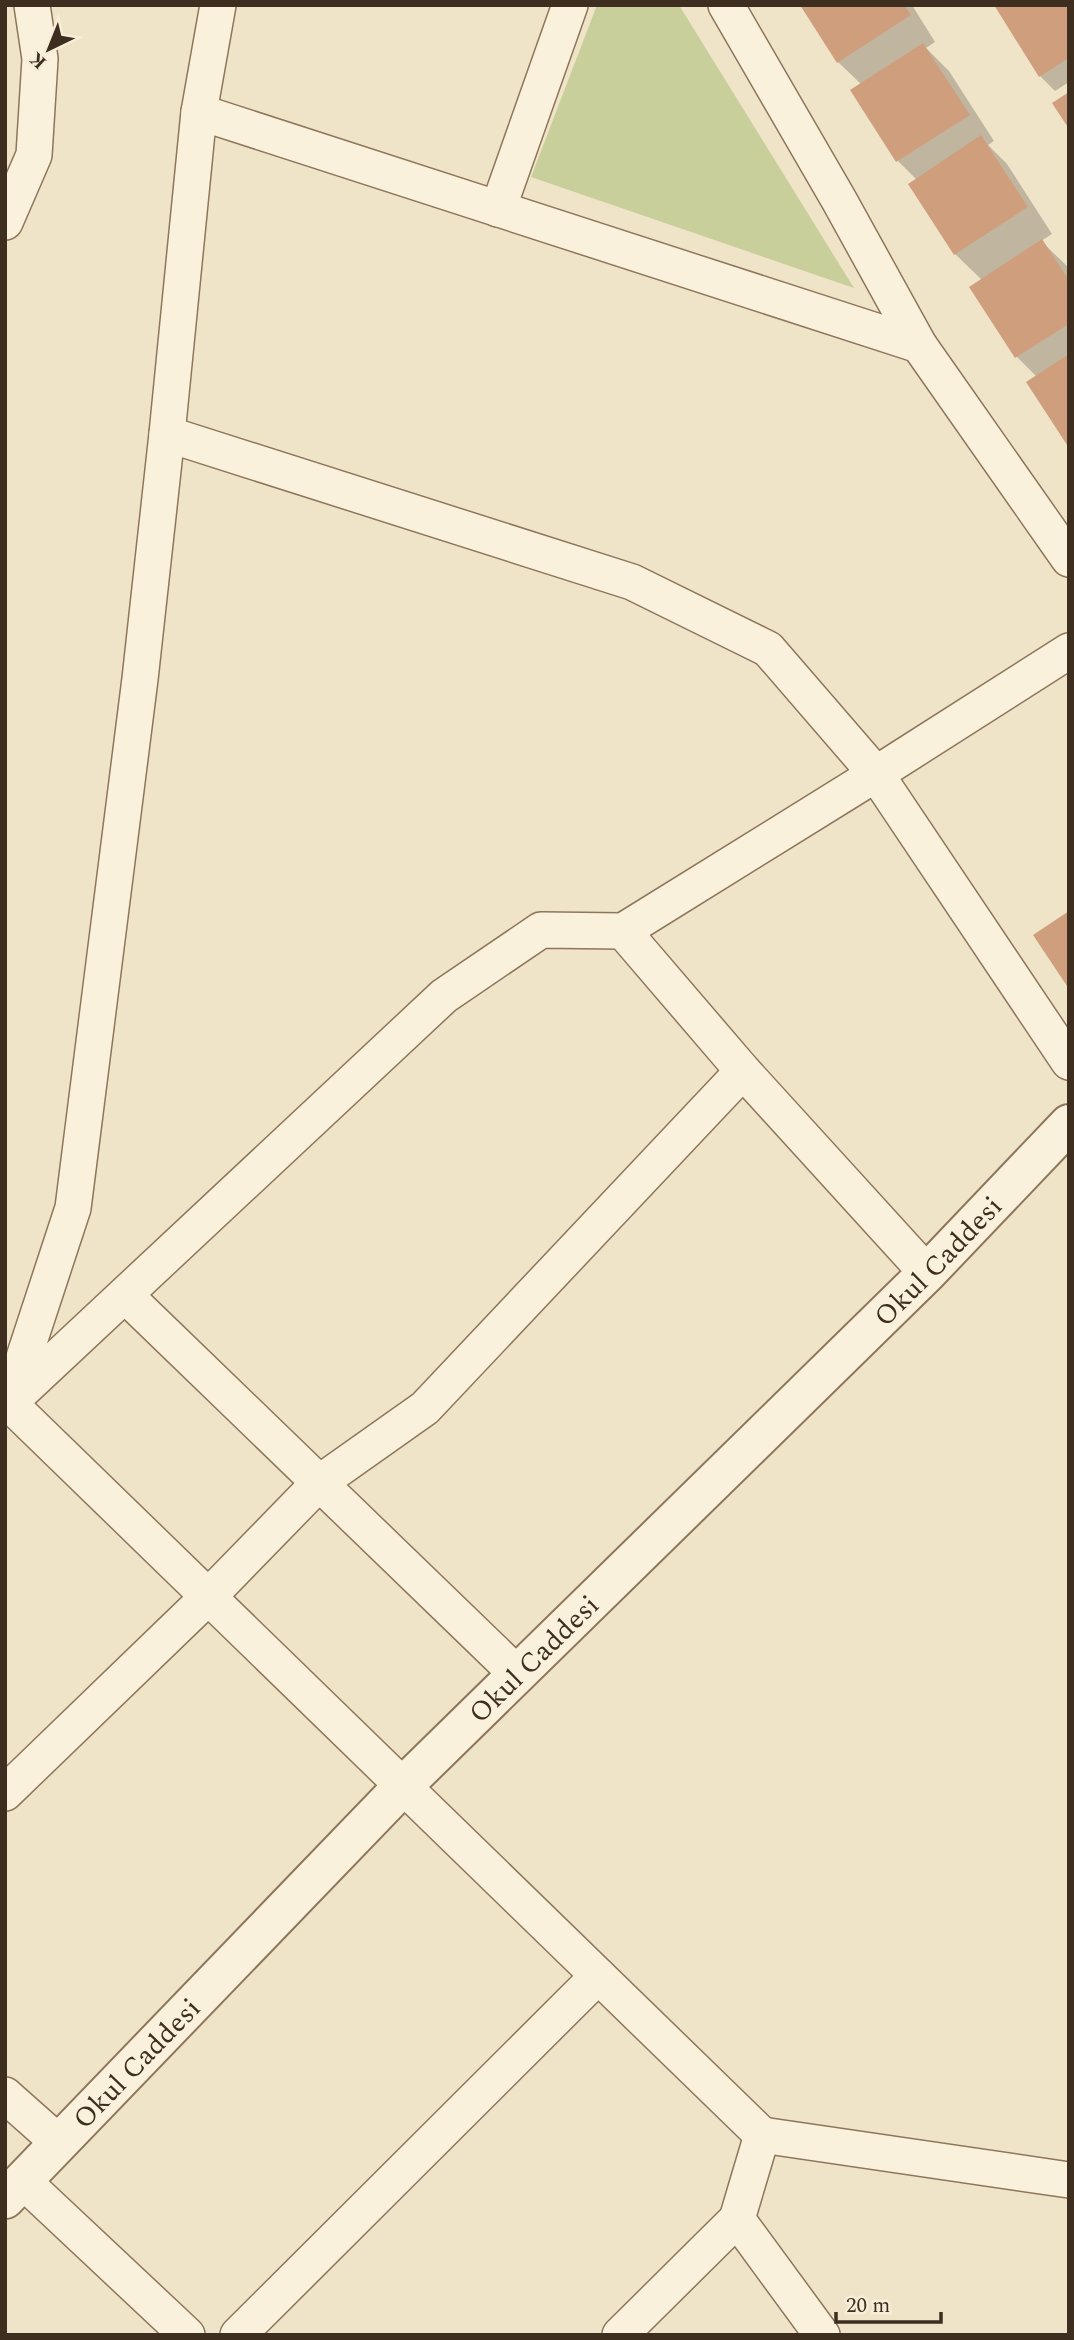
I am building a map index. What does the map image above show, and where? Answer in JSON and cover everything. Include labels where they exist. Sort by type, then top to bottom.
[{"type":"street","points":[[5,222],[34,155],[40,59],[32,5]]},
{"type":"street","points":[[7,1403],[73,1208],[140,679],[199,112],[218,5]]},
{"type":"street","points":[[498,209],[570,5]]},
{"type":"street","points":[[726,5],[919,345],[1069,559]]},
{"type":"street","points":[[199,112],[919,345]]},
{"type":"street","points":[[167,434],[632,582],[768,649],[876,774],[1069,1062]]},
{"type":"street","points":[[7,1403],[444,996],[541,930],[622,931],[1069,651]]},
{"type":"street","points":[[622,931],[743,1071],[928,1273]]},
{"type":"street","points":[[5,1793],[209,1596],[319,1483],[425,1408],[743,1071]]},
{"type":"street","name":"Okul Caddesi","points":[[14,2190],[403,1786],[928,1273],[1069,1124]]},
{"type":"street","points":[[125,1295],[516,1673]]},
{"type":"street","points":[[7,1403],[209,1596],[761,2135],[1069,2180]]},
{"type":"street","points":[[238,2335],[598,1976]]},
{"type":"street","points":[[5,2095],[59,2143]]},
{"type":"street","points":[[620,2335],[737,2219],[761,2135]]},
{"type":"street","points":[[14,2190],[187,2335]]},
{"type":"street","points":[[737,2219],[822,2335]]},
{"type":"green space","points":[[597,5],[679,5],[854,288],[531,177]]},
{"type":"building","points":[[800,5],[904,5],[911,15],[837,63]]},
{"type":"building","points":[[994,5],[1069,5],[1069,58],[1039,77]]},
{"type":"building","points":[[923,43],[970,115],[896,162],[850,90]]},
{"type":"building","points":[[1069,92],[1069,129],[1052,103]]},
{"type":"building","points":[[981,135],[1028,207],[954,255],[908,184]]},
{"type":"building","points":[[1042,239],[1069,280],[1069,324],[1015,358],[969,287]]},
{"type":"building","points":[[1069,354],[1069,448],[1026,382]]},
{"type":"building","points":[[1069,911],[1069,989],[1033,935]]}]
